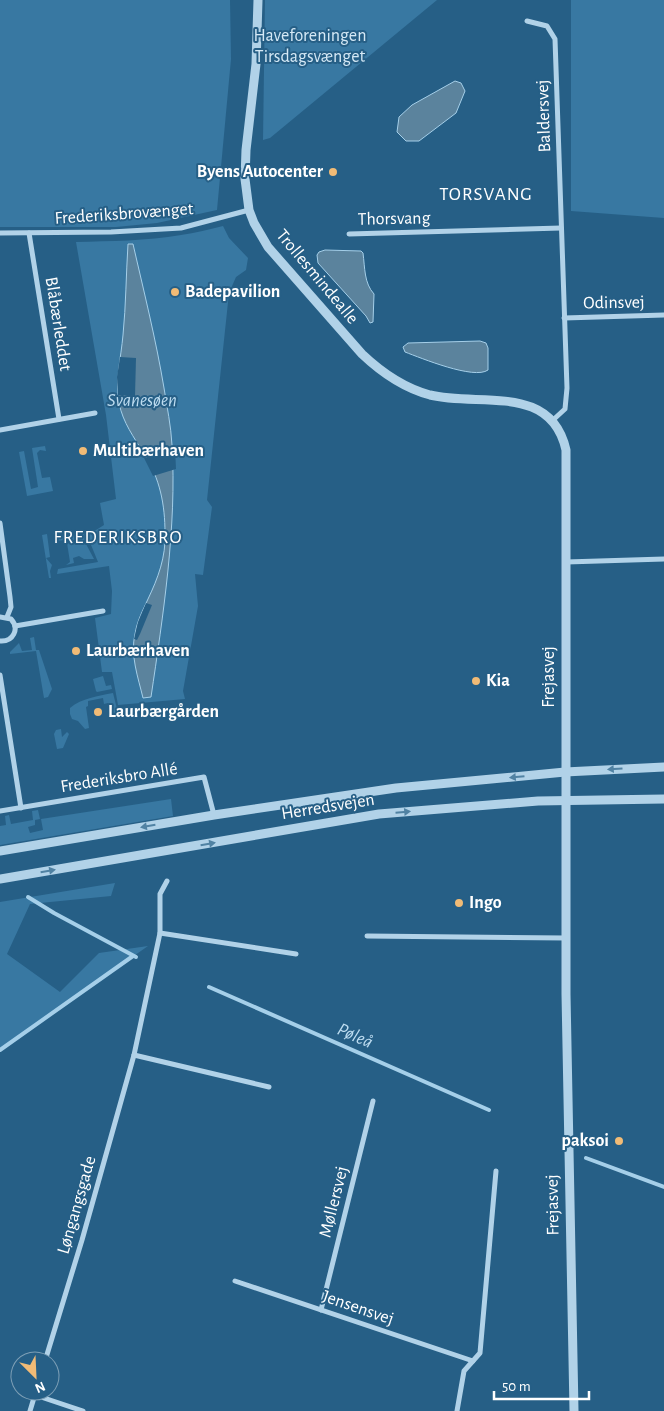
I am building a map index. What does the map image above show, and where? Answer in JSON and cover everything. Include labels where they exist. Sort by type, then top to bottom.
[{"type":"street","name":"Trollesmindealle","points":[[258,0],[256,64],[246,150],[245,179],[249,210],[268,247],[362,354],[375,367],[406,386],[430,395],[517,402],[532,406],[553,420]]},
{"type":"street","name":"Baldersvej","points":[[527,21],[547,26],[555,39],[561,228]]},
{"type":"street","name":"Frederiksbrovænget","points":[[0,233],[111,232],[180,228],[249,210]]},
{"type":"street","name":"Thorsvang","points":[[349,234],[561,228]]},
{"type":"street","points":[[553,420],[567,405],[561,228]]},
{"type":"street","name":"Blåbærleddet","points":[[29,233],[59,420]]},
{"type":"street","name":"Odinsvej","points":[[564,318],[664,315]]},
{"type":"street","points":[[0,430],[95,414]]},
{"type":"street","name":"Frejasvej","points":[[553,420],[561,434],[566,450],[566,1029],[574,1411]]},
{"type":"street","points":[[0,523],[11,607],[7,618]]},
{"type":"street","points":[[566,562],[664,559]]},
{"type":"street","points":[[16,626],[104,611]]},
{"type":"street","points":[[0,617],[7,618],[14,622],[16,626],[13,637],[0,641]]},
{"type":"street","points":[[0,675],[21,808]]},
{"type":"street","name":"Herredsvejen","points":[[0,851],[214,815],[396,788],[565,772],[664,768]]},
{"type":"street","name":"Frederiksbro Allé","points":[[0,811],[204,778],[214,815]]},
{"type":"street","name":"Herredsvejen","points":[[0,879],[379,814],[538,801],[664,799]]},
{"type":"street","name":"Løngangsgade","points":[[48,1351],[134,1055],[160,933],[160,894],[168,881]]},
{"type":"street","points":[[160,933],[296,954]]},
{"type":"street","points":[[367,936],[566,938]]},
{"type":"street","points":[[134,1055],[269,1087]]},
{"type":"street","name":"Møllersvej","points":[[322,1310],[373,1101]]},
{"type":"street","points":[[457,1411],[464,1371],[480,1353],[496,1171]]},
{"type":"street","name":"Jensensvej","points":[[235,1281],[473,1361]]},
{"type":"street","points":[[55,1401],[83,1411]]},
{"type":"street","points":[[61,1411],[63,1404]]},
{"type":"green space","points":[[0,0],[230,0],[231,59],[217,210],[157,223],[116,227],[0,227]]},
{"type":"green space","name":"Haveforeningen Tirsdagsvænget","points":[[265,0],[437,0],[270,138],[263,140]]},
{"type":"green space","points":[[571,0],[664,0],[664,218],[571,211]]},
{"type":"green space","points":[[223,226],[229,238],[248,258],[246,270],[236,277],[229,293],[207,500],[212,507],[203,575],[195,574],[198,606],[183,691],[185,699],[118,705],[112,672],[102,672],[95,618],[111,614],[112,591],[109,566],[57,574],[58,569],[98,562],[89,540],[57,541],[53,533],[58,532],[59,536],[96,530],[104,525],[100,503],[116,499],[106,415],[76,242],[155,238]]},
{"type":"green space","points":[[45,446],[46,451],[40,450],[37,453],[42,478],[50,477],[53,491],[27,496],[19,452],[24,451],[31,489],[38,487],[32,448]]},
{"type":"green space","points":[[47,534],[50,557],[46,558],[52,565],[50,571],[51,578],[49,578],[42,535]]},
{"type":"green space","points":[[67,543],[86,544],[94,559],[84,559],[79,556],[73,558],[74,563],[66,565],[70,562]]},
{"type":"green space","points":[[34,637],[36,650],[39,650],[52,689],[48,697],[44,698],[36,651],[10,654],[19,643],[22,651],[32,650],[30,638]]},
{"type":"green space","points":[[103,676],[106,686],[111,685],[112,689],[97,692],[93,679]]},
{"type":"green space","points":[[113,693],[119,717],[111,718],[108,703],[104,704],[103,698],[88,701],[88,706],[86,707],[89,728],[85,729],[78,721],[72,719],[70,708],[90,698]]},
{"type":"green space","points":[[61,729],[62,737],[67,732],[69,734],[63,748],[57,749],[54,734],[56,730]]},
{"type":"green space","points":[[171,799],[173,816],[0,845],[0,826],[6,825],[5,816],[9,815],[11,824],[33,820],[32,811],[38,810],[40,819],[35,820],[35,825],[28,827],[30,833],[43,830],[41,819]]},
{"type":"green space","points":[[115,883],[111,896],[30,904],[7,954],[60,992],[99,953],[148,946],[0,1050],[0,902]]},
{"type":"water","points":[[455,81],[461,83],[465,91],[456,113],[419,141],[406,141],[397,132],[399,117],[412,105]]},
{"type":"water","name":"Svanesøen","points":[[128,244],[133,244],[150,316],[164,388],[172,445],[173,507],[168,571],[151,697],[143,698],[135,666],[134,642],[139,620],[161,567],[165,542],[165,523],[163,502],[158,482],[126,423],[119,403],[118,377],[124,324]]},
{"type":"water","points":[[325,250],[361,251],[363,253],[368,285],[374,294],[373,322],[370,323],[366,316],[318,263],[317,255]]},
{"type":"water","points":[[480,341],[486,343],[488,348],[488,370],[481,372],[460,370],[435,363],[405,352],[403,347],[408,343]]},
{"type":"pier","points":[[120,357],[136,358],[135,396],[118,395],[117,377]]},
{"type":"pier","points":[[175,448],[176,469],[153,476],[144,458]]},
{"type":"pier","points":[[146,603],[152,605],[137,640],[134,639],[138,622]]},
{"type":"waterway","name":"Pøleå","points":[[28,897],[136,957]]},
{"type":"waterway","points":[[0,1050],[133,956]]},
{"type":"waterway","name":"Pøleå","points":[[209,987],[489,1110]]},
{"type":"waterway","name":"Pøleå","points":[[586,1158],[664,1187]]},
{"type":"place","name":"Byens Autocenter","points":[[333,172]]},
{"type":"place","name":"Badepavilion","points":[[175,292]]},
{"type":"place","name":"Multibærhaven","points":[[83,451]]},
{"type":"place","name":"Laurbærhaven","points":[[76,651]]},
{"type":"place","name":"Kia","points":[[476,681]]},
{"type":"place","name":"Laurbærgården","points":[[98,712]]},
{"type":"place","name":"Ingo","points":[[459,903]]},
{"type":"place","name":"paksoi","points":[[619,1141]]},
{"type":"district","name":"TORSVANG","points":[[486,194]]},
{"type":"district","name":"FREDERIKSBRO","points":[[118,537]]}]
